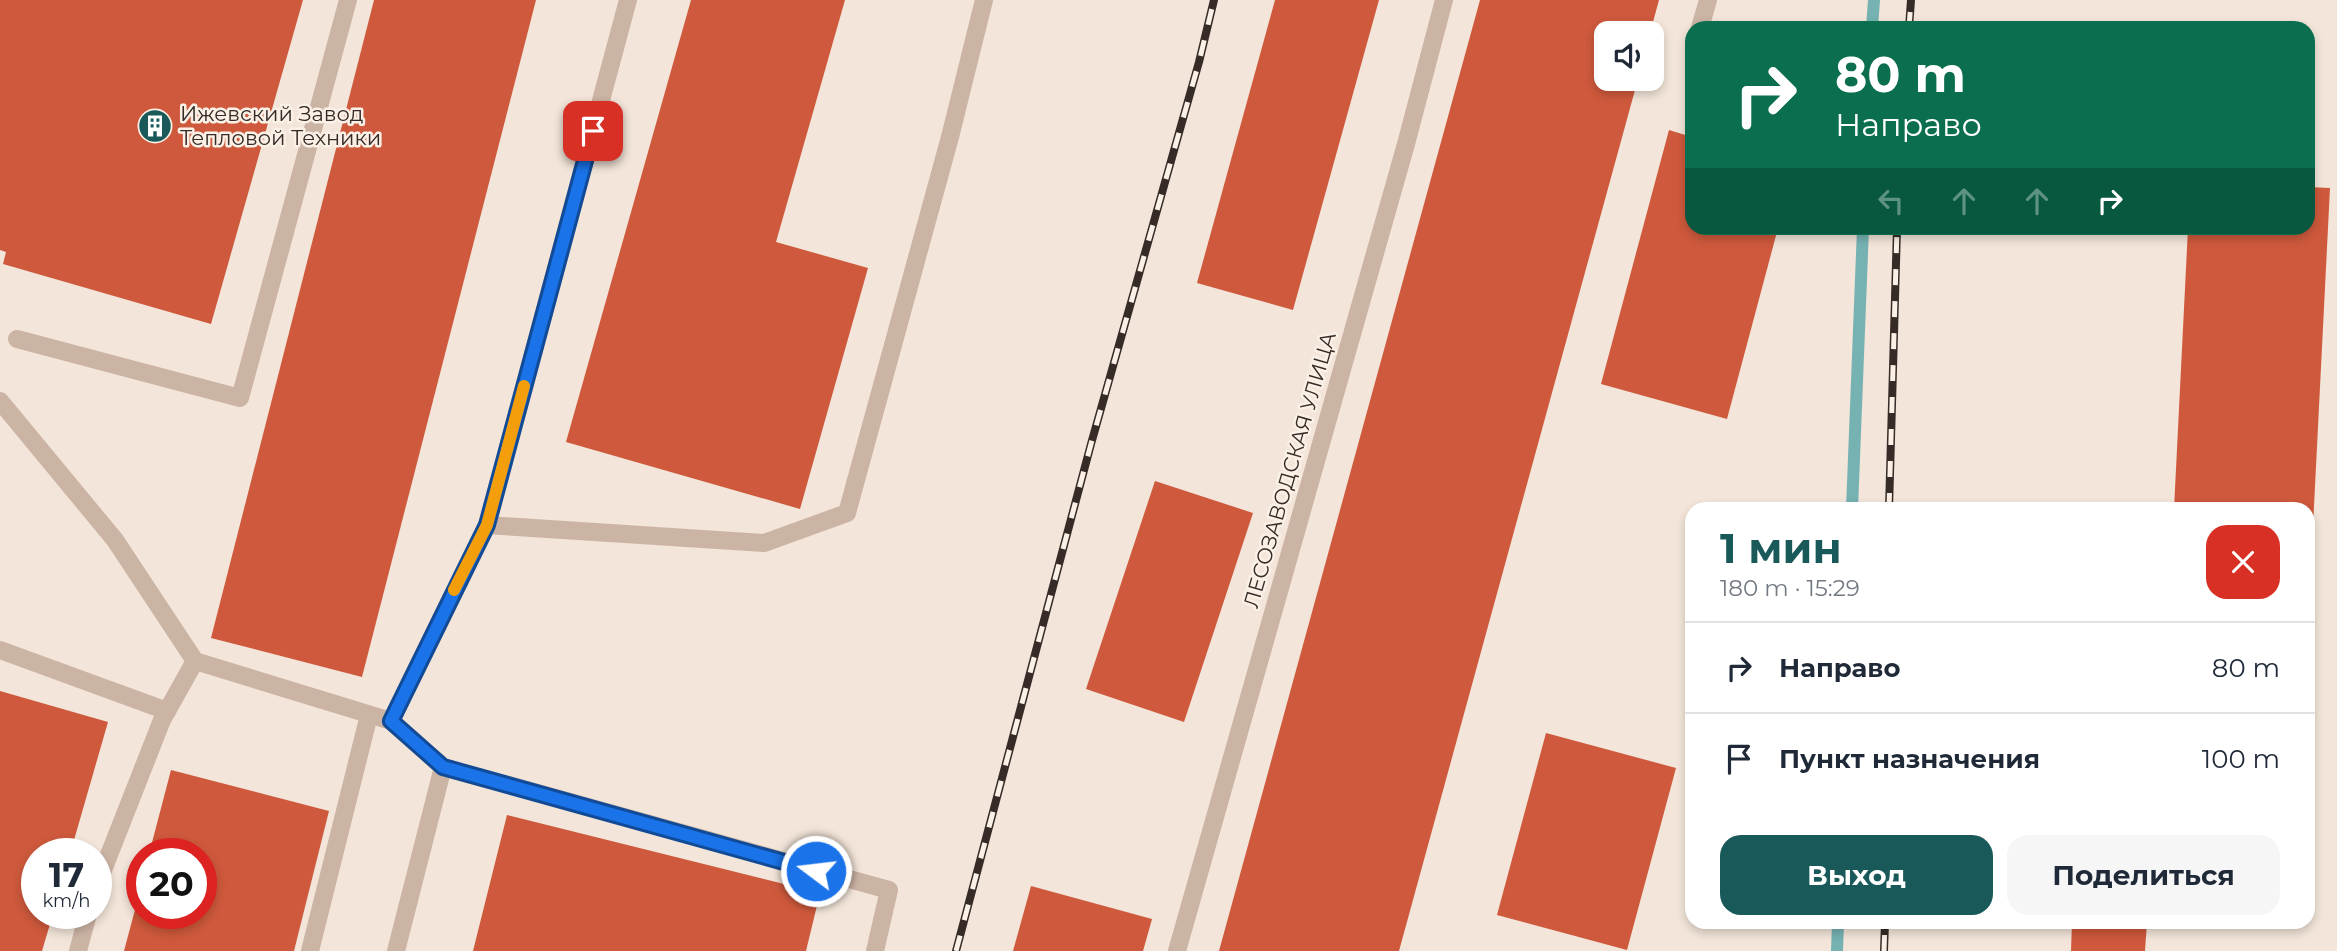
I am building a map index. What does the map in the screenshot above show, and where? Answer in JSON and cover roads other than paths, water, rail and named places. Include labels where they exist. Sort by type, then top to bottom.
[{"type":"lane","points":[[18,339],[240,398],[348,0]]},
{"type":"lane","points":[[391,721],[487,525],[628,0]]},
{"type":"lane","points":[[487,525],[764,543],[847,513],[950,137],[984,0]]},
{"type":"lane","name":"ЛЕСОЗАВОДСКАЯ УЛИЦА","points":[[1177,951],[1402,158],[1444,0]]},
{"type":"lane","points":[[1702,21],[1708,0]]},
{"type":"lane","points":[[0,401],[115,540],[195,660],[391,721],[443,767],[889,890],[876,951]]},
{"type":"lane","points":[[0,650],[167,711]]},
{"type":"lane","points":[[112,848],[167,711],[195,660]]},
{"type":"lane","points":[[310,951],[369,715]]},
{"type":"lane","points":[[396,951],[443,767]]},
{"type":"lane","points":[[78,951],[84,929]]},
{"type":"waterway","points":[[1872,21],[1874,0]]},
{"type":"waterway","points":[[1852,502],[1863,235]]},
{"type":"waterway","points":[[1837,951],[1838,929]]},
{"type":"railway","points":[[956,951],[1091,444],[1214,0]]},
{"type":"railway","points":[[1910,21],[1911,0]]},
{"type":"railway","points":[[1889,502],[1897,235]]},
{"type":"railway","points":[[1884,951],[1885,929]]},
{"type":"place","name":"Ижевский Завод Тепловой Техники","points":[[155,126]]}]
